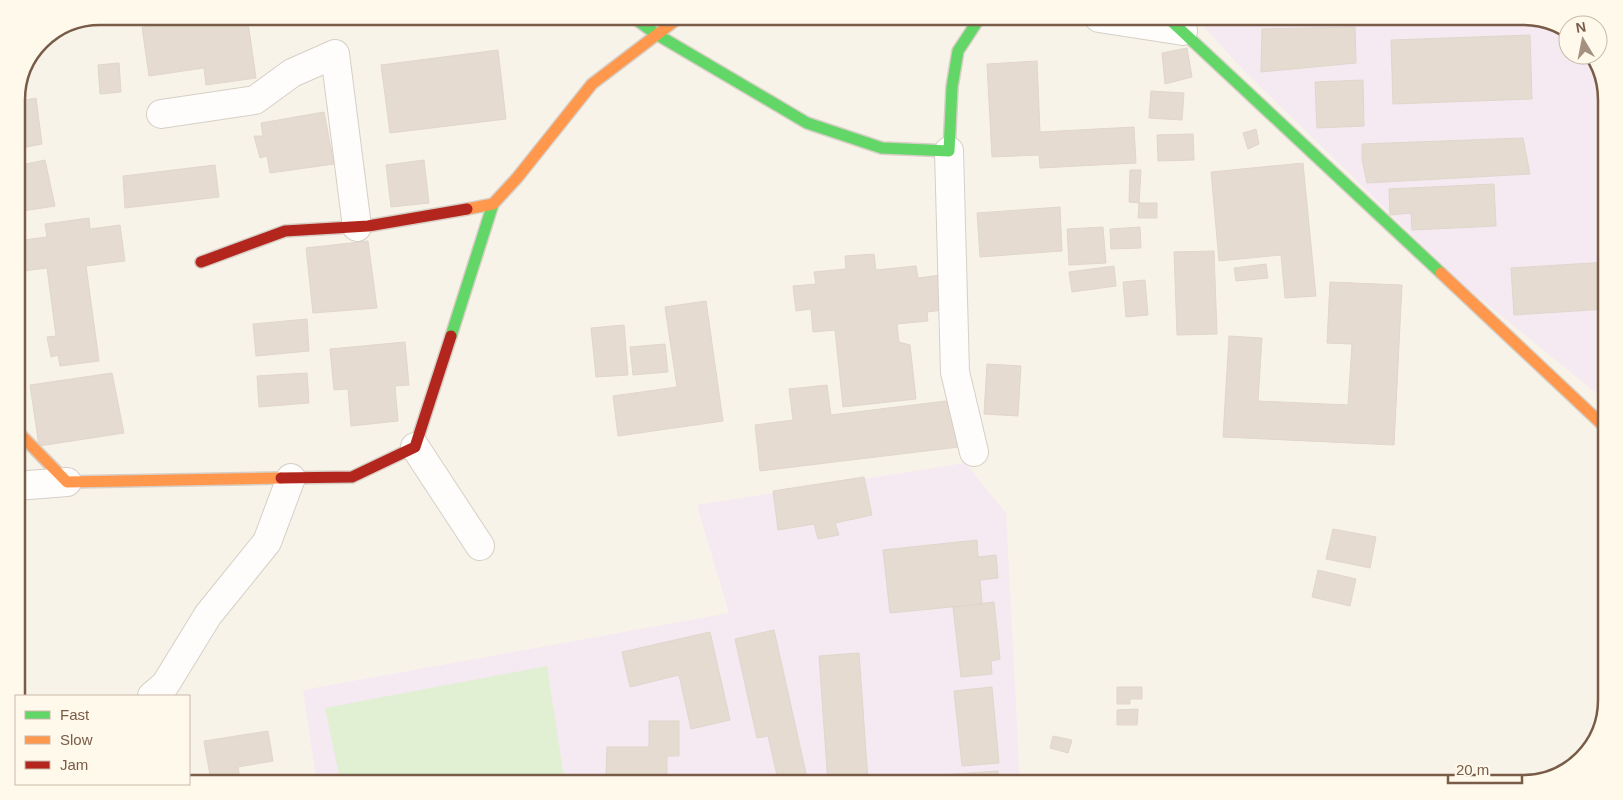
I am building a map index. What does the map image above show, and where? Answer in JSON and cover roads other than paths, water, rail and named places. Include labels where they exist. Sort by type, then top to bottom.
[{"type":"street","points":[[644,25],[807,123],[882,148],[949,151]]},
{"type":"street","points":[[25,485],[67,482],[352,477],[415,447],[492,204],[517,178],[592,84],[669,25]]},
{"type":"street","points":[[974,452],[955,372],[949,151],[952,87],[958,51],[975,25]]},
{"type":"street","points":[[1177,25],[1598,421]]},
{"type":"street","points":[[162,114],[255,100],[292,74],[335,54],[357,227]]},
{"type":"street","points":[[201,262],[285,231],[357,227],[492,204]]},
{"type":"street","points":[[25,439],[67,482]]},
{"type":"street","points":[[415,447],[480,546]]},
{"type":"street","points":[[153,695],[165,685],[208,615],[267,542],[292,478]]}]
